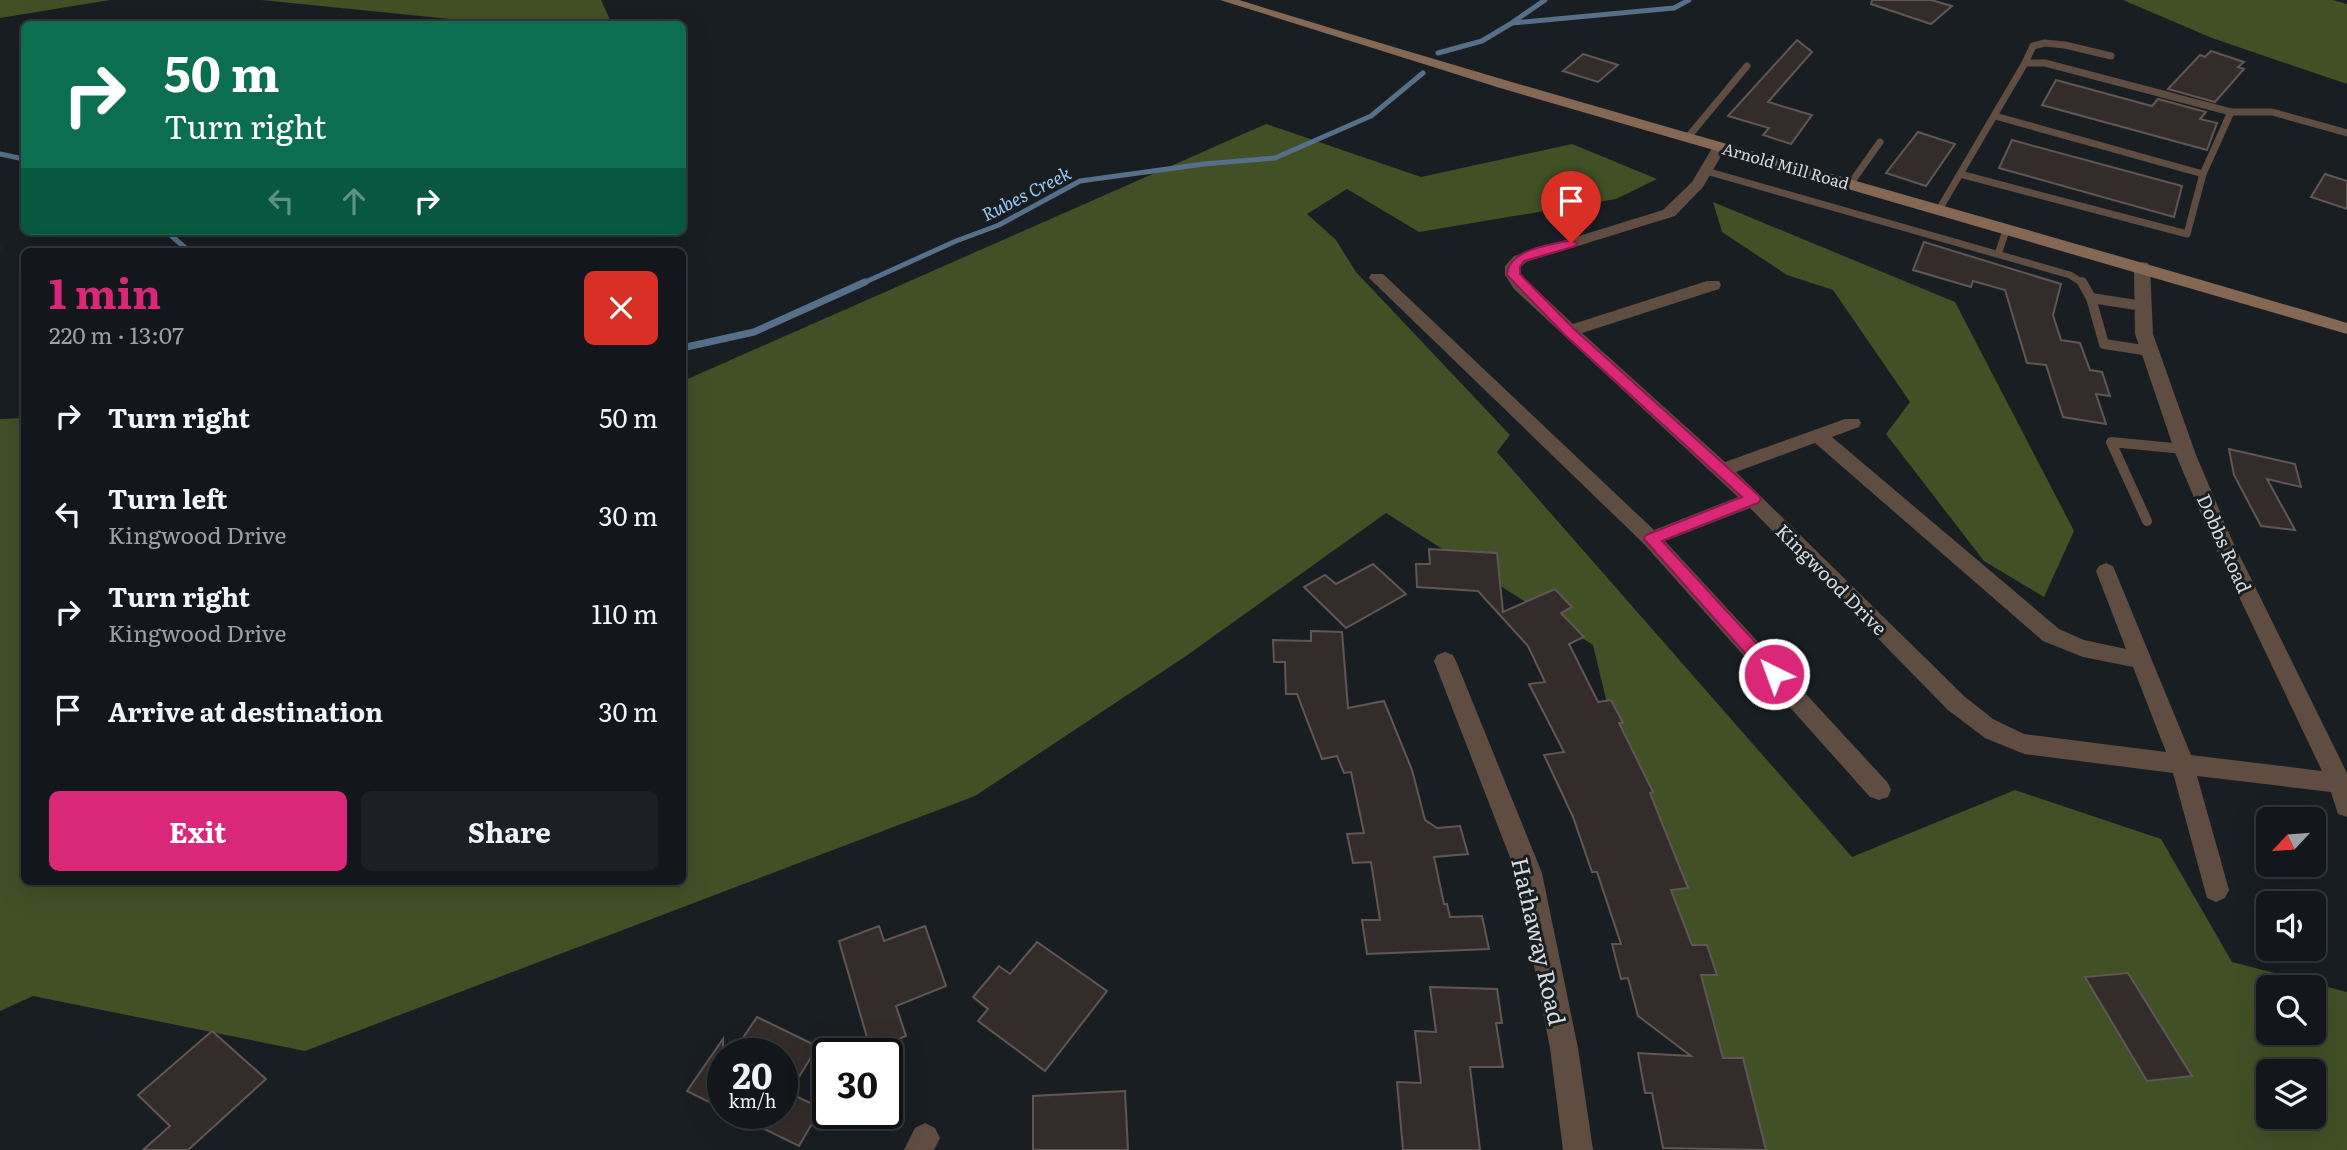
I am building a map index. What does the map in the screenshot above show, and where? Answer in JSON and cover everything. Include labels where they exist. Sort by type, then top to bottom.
[{"type":"main road","name":"Arnold Mill Road","points":[[1226,0],[1333,34],[1940,208],[2347,329]]},
{"type":"street","name":"Kingwood Drive","points":[[1720,146],[1698,184],[1669,213],[1520,259],[1513,266],[1513,275],[1569,331],[1753,499],[1956,703],[1987,730],[2011,741],[2037,747],[2340,783]]},
{"type":"street","name":"Dobbs Road","points":[[2142,267],[2144,334],[2184,449],[2222,540],[2340,783],[2347,807]]},
{"type":"street","points":[[1377,278],[1651,539],[1879,790]]},
{"type":"street","points":[[1569,331],[1713,285]]},
{"type":"street","points":[[1722,470],[1852,423]]},
{"type":"street","points":[[1818,436],[2051,635],[2068,645],[2090,652],[2141,660]]},
{"type":"street","points":[[1651,539],[1753,499]]},
{"type":"street","points":[[2106,571],[2182,763],[2216,890]]},
{"type":"street","name":"Hathaway Road","points":[[1445,661],[1529,873],[1564,1048],[1578,1150]]},
{"type":"lane","points":[[1940,208],[2025,64],[2029,50],[2045,43],[2111,56]]},
{"type":"lane","points":[[2025,64],[2045,64],[2231,112],[2272,112],[2347,132]]},
{"type":"lane","points":[[1688,137],[1747,66]]},
{"type":"lane","points":[[1960,174],[2187,234],[2203,174],[2231,112]]},
{"type":"lane","points":[[1994,116],[2203,174]]},
{"type":"lane","points":[[1851,183],[1880,142]]},
{"type":"lane","points":[[1706,171],[2070,275],[2084,283],[2104,344],[2150,351]]},
{"type":"lane","points":[[1998,254],[2007,228]]},
{"type":"lane","points":[[2091,298],[2143,306]]},
{"type":"lane","points":[[2147,521],[2111,442],[2184,449]]},
{"type":"green space","points":[[0,0],[110,0],[0,18]]},
{"type":"green space","points":[[261,0],[601,0],[611,21],[470,21]]},
{"type":"green space","points":[[2123,0],[2333,0],[2347,4],[2347,84],[2212,38]]},
{"type":"green space","points":[[1266,124],[1421,177],[1572,144],[1657,179],[1616,199],[1419,232],[1347,189],[1307,214],[1336,240],[1356,272],[1510,435],[1497,452],[1852,857],[2015,790],[2161,839],[2232,962],[2282,975],[2256,975],[2256,1045],[2326,1045],[2326,987],[2347,992],[2347,1150],[1714,1150],[1593,645],[1386,513],[1186,656],[975,796],[305,1051],[33,996],[0,1011],[0,419],[21,418],[21,885],[686,885],[686,380]]},
{"type":"green space","points":[[1713,202],[1955,302],[2074,531],[2044,597],[1984,561],[1886,434],[1910,402],[1833,290],[1787,275],[1722,232]]},
{"type":"building","points":[[1872,0],[1931,0],[1952,6],[1931,24],[1871,4]]},
{"type":"building","points":[[1797,40],[1812,52],[1768,102],[1812,115],[1791,144],[1763,135],[1769,128],[1728,116]]},
{"type":"building","points":[[2211,51],[2244,62],[2238,67],[2244,69],[2215,102],[2168,89],[2200,55],[2205,57]]},
{"type":"building","points":[[1583,54],[1618,65],[1598,82],[1563,71]]},
{"type":"building","points":[[2056,80],[2152,106],[2158,99],[2206,112],[2200,119],[2217,123],[2207,150],[2042,105]]},
{"type":"building","points":[[1918,132],[1955,144],[1926,186],[1886,173]]},
{"type":"building","points":[[2012,140],[2182,186],[2174,217],[1999,168]]},
{"type":"building","points":[[2325,174],[2347,181],[2347,209],[2311,197]]},
{"type":"building","points":[[1924,242],[2061,284],[2053,315],[2061,340],[2080,343],[2090,370],[2102,372],[2110,396],[2096,394],[2106,424],[2063,417],[2046,365],[2027,363],[2005,290],[1973,281],[1971,287],[1913,270]]},
{"type":"building","points":[[2229,449],[2295,464],[2301,487],[2267,479],[2295,530],[2261,526],[2234,475]]},
{"type":"building","points":[[1429,549],[1497,553],[1503,612],[1555,589],[1572,607],[1561,613],[1584,637],[1569,644],[1598,702],[1611,700],[1623,723],[1619,723],[1653,792],[1650,793],[1688,888],[1671,890],[1692,945],[1707,945],[1717,975],[1701,975],[1723,1058],[1743,1058],[1766,1150],[1663,1148],[1652,1093],[1645,1093],[1638,1053],[1691,1056],[1638,1016],[1628,978],[1621,979],[1612,944],[1621,944],[1597,872],[1592,872],[1573,817],[1544,755],[1564,752],[1529,684],[1545,682],[1528,646],[1478,591],[1417,587],[1416,564],[1430,564]]},
{"type":"building","points":[[1373,564],[1406,594],[1346,628],[1304,587],[1325,575],[1336,584]]},
{"type":"building","points":[[1311,631],[1342,632],[1348,708],[1384,701],[1412,770],[1425,820],[1437,828],[1460,826],[1468,854],[1434,857],[1444,904],[1447,904],[1450,917],[1482,916],[1489,949],[1367,954],[1362,920],[1380,920],[1371,862],[1353,863],[1347,834],[1364,833],[1351,772],[1344,773],[1337,756],[1322,759],[1297,694],[1286,694],[1285,662],[1274,662],[1273,640],[1311,641]]},
{"type":"building","points":[[879,926],[884,941],[925,926],[946,986],[896,1006],[906,1036],[867,1038],[839,941]]},
{"type":"building","points":[[1037,942],[1107,991],[1045,1071],[978,1021],[988,1009],[973,997],[999,966],[1010,974]]},
{"type":"building","points":[[2128,973],[2192,1076],[2147,1081],[2085,977]]},
{"type":"building","points":[[1430,987],[1497,989],[1502,1023],[1496,1023],[1503,1067],[1470,1067],[1480,1150],[1403,1150],[1397,1082],[1421,1083],[1415,1031],[1436,1032]]},
{"type":"building","points":[[757,1017],[812,1044],[812,1056],[798,1078],[798,1038],[743,1038]]},
{"type":"building","points":[[212,1031],[266,1079],[188,1150],[143,1150],[170,1126],[138,1095]]},
{"type":"building","points":[[707,1062],[707,1101],[687,1091]]},
{"type":"building","points":[[1125,1091],[1128,1150],[1033,1150],[1033,1096]]},
{"type":"building","points":[[798,1097],[812,1104],[812,1124],[799,1146],[764,1129],[798,1129]]},
{"type":"waterway","points":[[1513,22],[1545,0]]},
{"type":"waterway","name":"Rubes Creek","points":[[1438,53],[1482,41],[1512,23],[1674,8],[1689,0]]},
{"type":"waterway","name":"Rubes Creek","points":[[861,284],[956,241],[999,225],[1080,181],[1204,164],[1275,158],[1371,116],[1423,73]]},
{"type":"waterway","name":"Rubes Creek","points":[[0,154],[21,158]]},
{"type":"waterway","name":"Rubes Creek","points":[[171,235],[185,248]]},
{"type":"waterway","name":"Rubes Creek","points":[[686,347],[754,332],[865,282]]},
{"type":"route","points":[[1571,243],[1520,259],[1513,266],[1513,275],[1520,285],[1569,331],[1753,499],[1651,539],[1774,674]]}]
